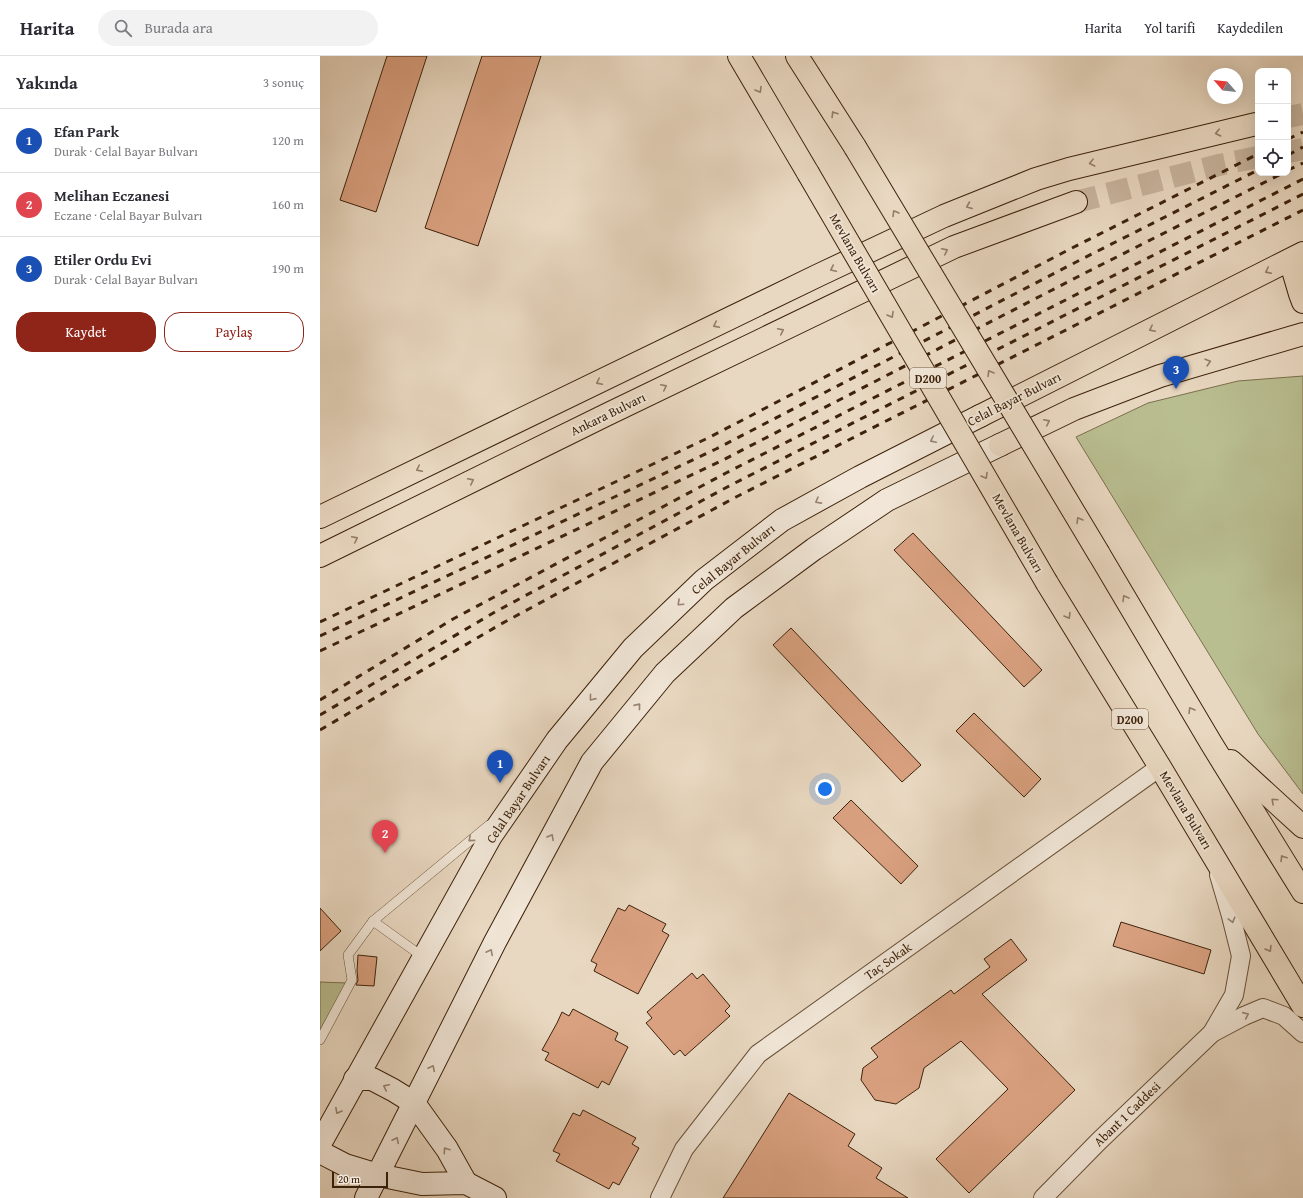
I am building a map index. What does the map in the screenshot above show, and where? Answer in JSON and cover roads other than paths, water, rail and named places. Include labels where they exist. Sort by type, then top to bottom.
[{"type":"main road","name":"Mevlana Bulvarı","points":[[739,56],[1047,583],[1160,767],[1303,1006]]},
{"type":"main road","points":[[797,56],[855,147],[1211,743],[1303,892]]},
{"type":"main road","points":[[320,517],[944,216],[1036,179],[1069,169],[1255,124]]},
{"type":"main road","name":"Ankara Bulvarı","points":[[320,556],[954,247],[1076,202]]},
{"type":"main road","points":[[1297,256],[1300,294],[1303,302]]},
{"type":"main road","name":"Celal Bayar Bulvarı","points":[[320,1144],[491,836],[558,740],[633,648],[704,580],[782,520],[860,477],[1297,256]]},
{"type":"main road","points":[[366,1198],[495,942],[592,762],[665,673],[734,608],[814,548],[887,500],[1074,409],[1160,376],[1303,334]]},
{"type":"main road","points":[[1211,743],[1303,827]]},
{"type":"main road","points":[[356,1079],[372,1080],[393,1090],[414,1103],[447,1149],[466,1183]]},
{"type":"main road","points":[[320,1152],[345,1165],[378,1175],[422,1184],[466,1183],[495,1198]]},
{"type":"street","name":"Taç Sokak","points":[[660,1198],[684,1149],[758,1054],[1160,767]]},
{"type":"street","name":"Abant 1 Caddesi","points":[[1212,1033],[1234,994],[1241,956],[1213,855]]},
{"type":"street","name":"Abant 1 Caddesi","points":[[1043,1198],[1099,1141],[1212,1033],[1263,1008],[1284,1016],[1303,1033]]},
{"type":"lane","points":[[320,1040],[352,980],[348,955],[373,921],[512,806]]},
{"type":"lane","points":[[373,921],[424,957]]},
{"type":"tunnel","points":[[1291,116],[1303,114]]},
{"type":"tunnel","points":[[1291,151],[1303,149]]},
{"type":"tunnel","points":[[1076,202],[1219,165],[1255,158]]},
{"type":"railway","points":[[1291,138],[1303,132]]},
{"type":"railway","points":[[1291,153],[1303,147]]},
{"type":"railway","points":[[320,622],[710,437],[1072,248],[1255,156]]},
{"type":"railway","points":[[1291,169],[1303,163]]},
{"type":"railway","points":[[320,636],[716,449],[1080,260],[1255,172]]},
{"type":"railway","points":[[320,651],[721,461],[1087,272],[1277,176]]},
{"type":"railway","points":[[320,700],[453,619],[726,473],[1303,179]]},
{"type":"railway","points":[[320,715],[495,612],[731,485],[1303,194]]},
{"type":"railway","points":[[320,730],[501,624],[736,497],[1303,210]]},
{"type":"place","name":"Etiler Ordu Evi","points":[[1176,389]]},
{"type":"place","name":"Efan Park","points":[[500,783]]},
{"type":"place","name":"Melihan Eczanesi","points":[[385,853]]}]
